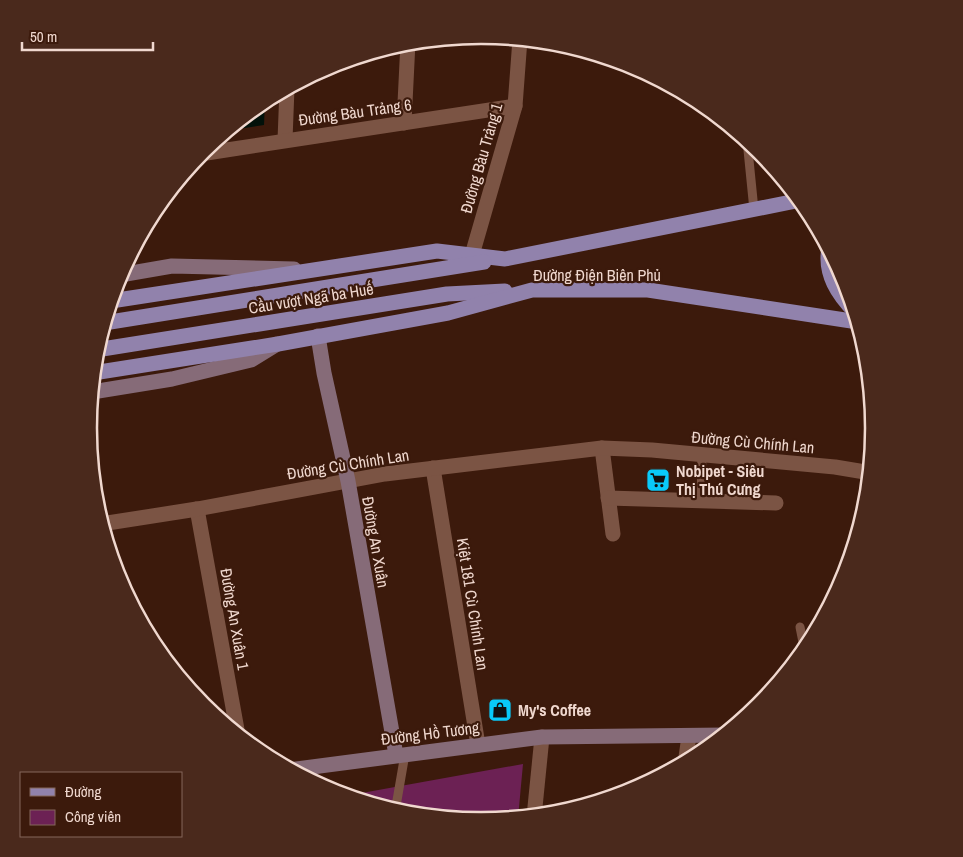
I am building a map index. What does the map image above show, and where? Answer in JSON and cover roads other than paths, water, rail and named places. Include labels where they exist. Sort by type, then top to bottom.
[{"type":"main road","name":"Đường Điện Biên Phủ","points":[[316,269],[437,251],[505,258],[792,202]]},
{"type":"main road","name":"Cầu vượt Ngã ba Huế","points":[[112,322],[505,258]]},
{"type":"main road","points":[[829,263],[831,277],[845,302]]},
{"type":"main road","name":"Cầu vượt Ngã ba Huế","points":[[119,299],[316,269]]},
{"type":"main road","name":"Đường Điện Biên Phủ","points":[[278,344],[448,313],[532,290],[648,290],[792,310],[851,321]]},
{"type":"main road","name":"Cầu vượt Ngã ba Huế","points":[[105,349],[447,294],[532,290]]},
{"type":"main road","points":[[101,372],[278,344]]},
{"type":"street","name":"Đường Bàu Trảng 1","points":[[472,255],[515,106],[519,46]]},
{"type":"street","points":[[404,122],[408,51]]},
{"type":"street","points":[[285,140],[287,97]]},
{"type":"street","name":"Đường Bàu Trảng 6","points":[[214,152],[515,106]]},
{"type":"street","points":[[129,273],[172,266],[316,269]]},
{"type":"street","name":"Đường An Xuân","points":[[318,336],[324,373],[348,481],[400,755]]},
{"type":"street","points":[[99,391],[172,378],[251,360],[278,344]]},
{"type":"street","points":[[602,448],[613,534]]},
{"type":"street","name":"Đường Cù Chính Lan","points":[[109,523],[433,468],[602,448],[702,454],[835,467],[864,472]]},
{"type":"street","name":"Kiệt 181 Cù Chính Lan","points":[[433,468],[478,745]]},
{"type":"street","points":[[608,498],[776,504]]},
{"type":"street","name":"Đường An Xuân 1","points":[[197,509],[236,725]]},
{"type":"street","name":"Đường Hồ Tương","points":[[301,768],[542,737],[714,735]]},
{"type":"street","points":[[687,753],[689,736]]},
{"type":"street","points":[[535,810],[542,737]]},
{"type":"lane","points":[[748,151],[754,210]]},
{"type":"lane","points":[[701,500],[702,454]]},
{"type":"lane","points":[[800,627],[803,640]]},
{"type":"lane","points":[[397,804],[400,755]]},
{"type":"place","name":"Nobipet - Siêu Thị Thú Cưng","points":[[658,480]]},
{"type":"place","name":"My's Coffee","points":[[500,710]]}]
